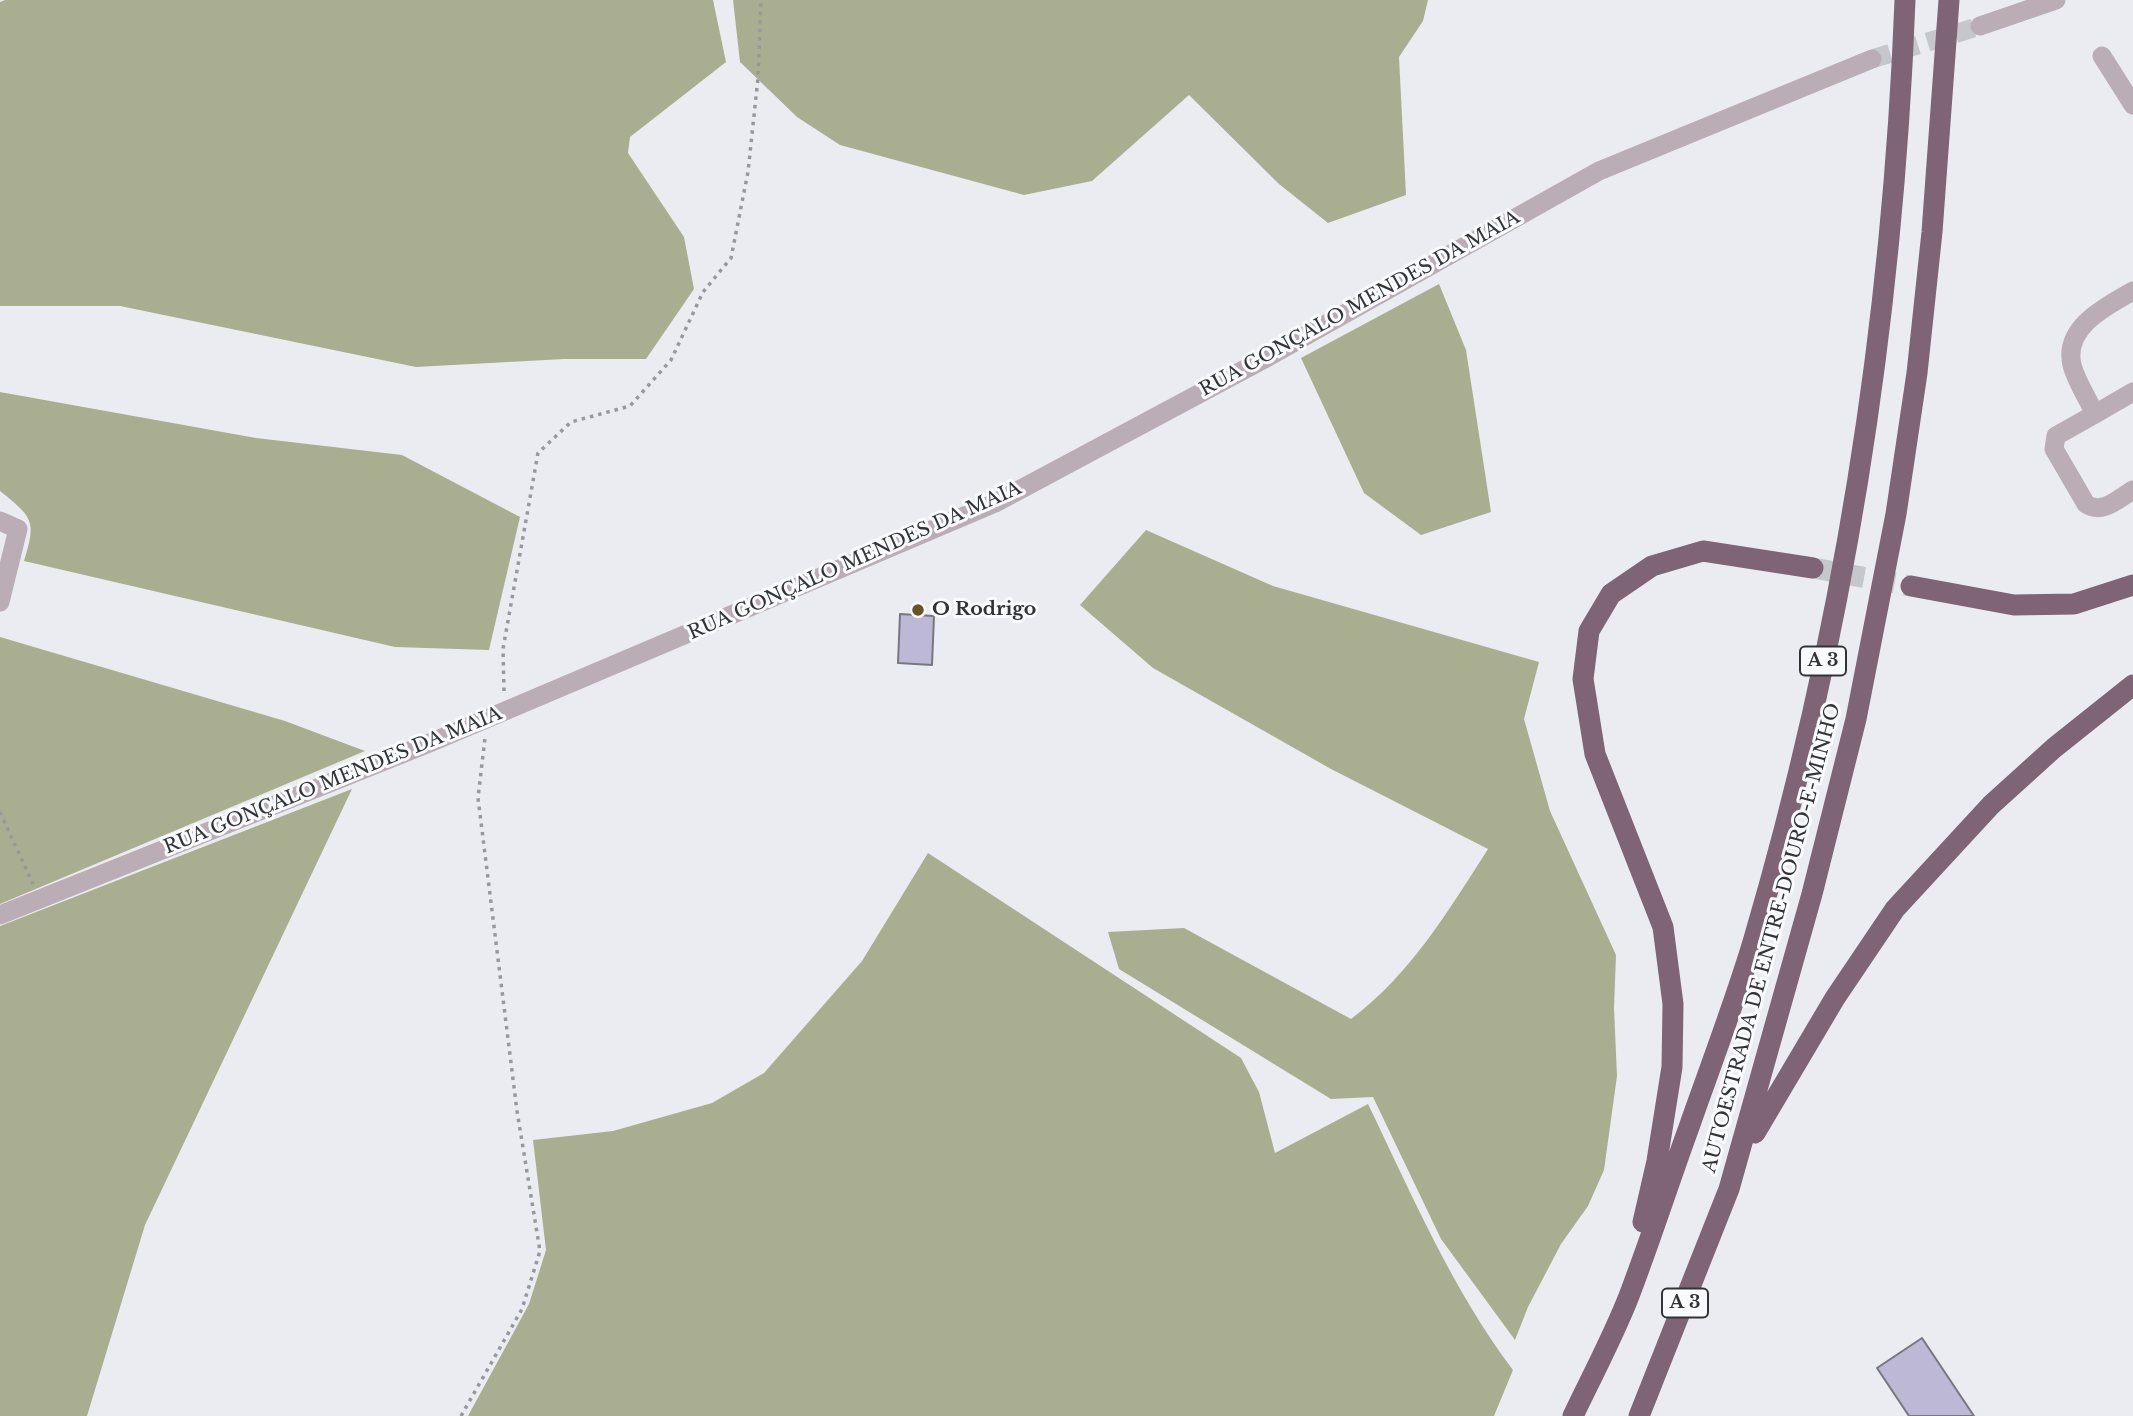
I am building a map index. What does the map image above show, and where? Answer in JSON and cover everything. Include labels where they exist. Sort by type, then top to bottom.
[{"type":"highway","name":"AUTOESTRADA DE ENTRE-DOURO-E-MINHO","points":[[1573,1416],[1628,1297],[1752,946],[1789,809],[1833,614],[1857,485],[1875,356],[1896,146],[1905,0]]},
{"type":"highway","name":"AUTOESTRADA DE ENTRE-DOURO-E-MINHO","points":[[1639,1416],[1729,1189],[1830,826],[1877,617],[1918,361],[1937,176],[1949,0]]},
{"type":"highway","points":[[1628,1297],[1667,1103],[1672,1067],[1673,1004],[1663,927],[1595,754],[1583,679],[1589,631],[1611,594],[1652,566],[1703,551],[1813,568]]},
{"type":"highway","points":[[1911,586],[2014,606],[2074,604],[2133,585]]},
{"type":"highway","points":[[1729,1189],[1767,1109],[1895,909],[1991,805],[2054,748],[2133,685]]},
{"type":"street","points":[[1980,26],[2056,0]]},
{"type":"street","points":[[2102,56],[2133,105]]},
{"type":"street","name":"RUA GONÇALO MENDES DA MAIA","points":[[0,915],[496,715],[995,503],[1266,358],[1599,171],[1872,58]]},
{"type":"street","points":[[2095,414],[2072,365],[2071,349],[2086,320],[2133,291]]},
{"type":"street","points":[[2132,397],[2056,436],[2054,449],[2086,505],[2094,509],[2104,508],[2133,490]]},
{"type":"street","points":[[0,521],[18,529],[0,602]]},
{"type":"path","points":[[461,1416],[522,1309],[540,1251],[517,1111],[478,798],[496,715],[503,649],[538,453],[571,422],[630,406],[671,360],[703,292],[731,258],[749,159],[758,78],[761,0]]},
{"type":"path","points":[[0,812],[40,899]]},
{"type":"green space","points":[[713,0],[726,62],[630,137],[628,153],[684,237],[694,289],[646,359],[564,359],[416,367],[120,306],[0,306],[0,2]]},
{"type":"green space","points":[[733,0],[1428,0],[1423,21],[1399,57],[1406,195],[1328,223],[1279,184],[1189,95],[1092,181],[1024,195],[840,145],[797,117],[740,62]]},
{"type":"green space","points":[[1439,284],[1466,350],[1491,512],[1421,535],[1364,493],[1301,358]]},
{"type":"green space","points":[[0,392],[256,438],[402,455],[520,517],[489,650],[395,647],[24,561],[31,528],[29,520],[19,507],[0,491]]},
{"type":"green space","points":[[1146,530],[1273,586],[1539,662],[1524,719],[1550,811],[1616,955],[1614,1008],[1617,1076],[1604,1170],[1588,1206],[1561,1244],[1528,1307],[1515,1340],[1441,1239],[1373,1097],[1331,1099],[1119,969],[1108,932],[1184,928],[1351,1019],[1372,1002],[1410,962],[1443,918],[1488,849],[1331,769],[1153,668],[1080,605]]},
{"type":"green space","points":[[0,637],[285,721],[365,751],[0,904]]},
{"type":"green space","points":[[352,789],[145,1225],[87,1416],[0,1416],[0,926]]},
{"type":"green space","points":[[928,853],[1241,1058],[1259,1092],[1275,1153],[1368,1104],[1452,1274],[1513,1370],[1494,1416],[468,1416],[529,1304],[546,1250],[533,1140],[613,1131],[712,1103],[764,1073],[862,961]]},
{"type":"building","points":[[900,614],[934,616],[932,665],[898,663]]},
{"type":"building","points":[[1922,1338],[1974,1416],[1909,1416],[1877,1368]]},
{"type":"tunnel","points":[[1872,59],[1980,26]]},
{"type":"tunnel","points":[[1813,568],[1911,586]]},
{"type":"place","name":"O Rodrigo","points":[[918,610]]}]
